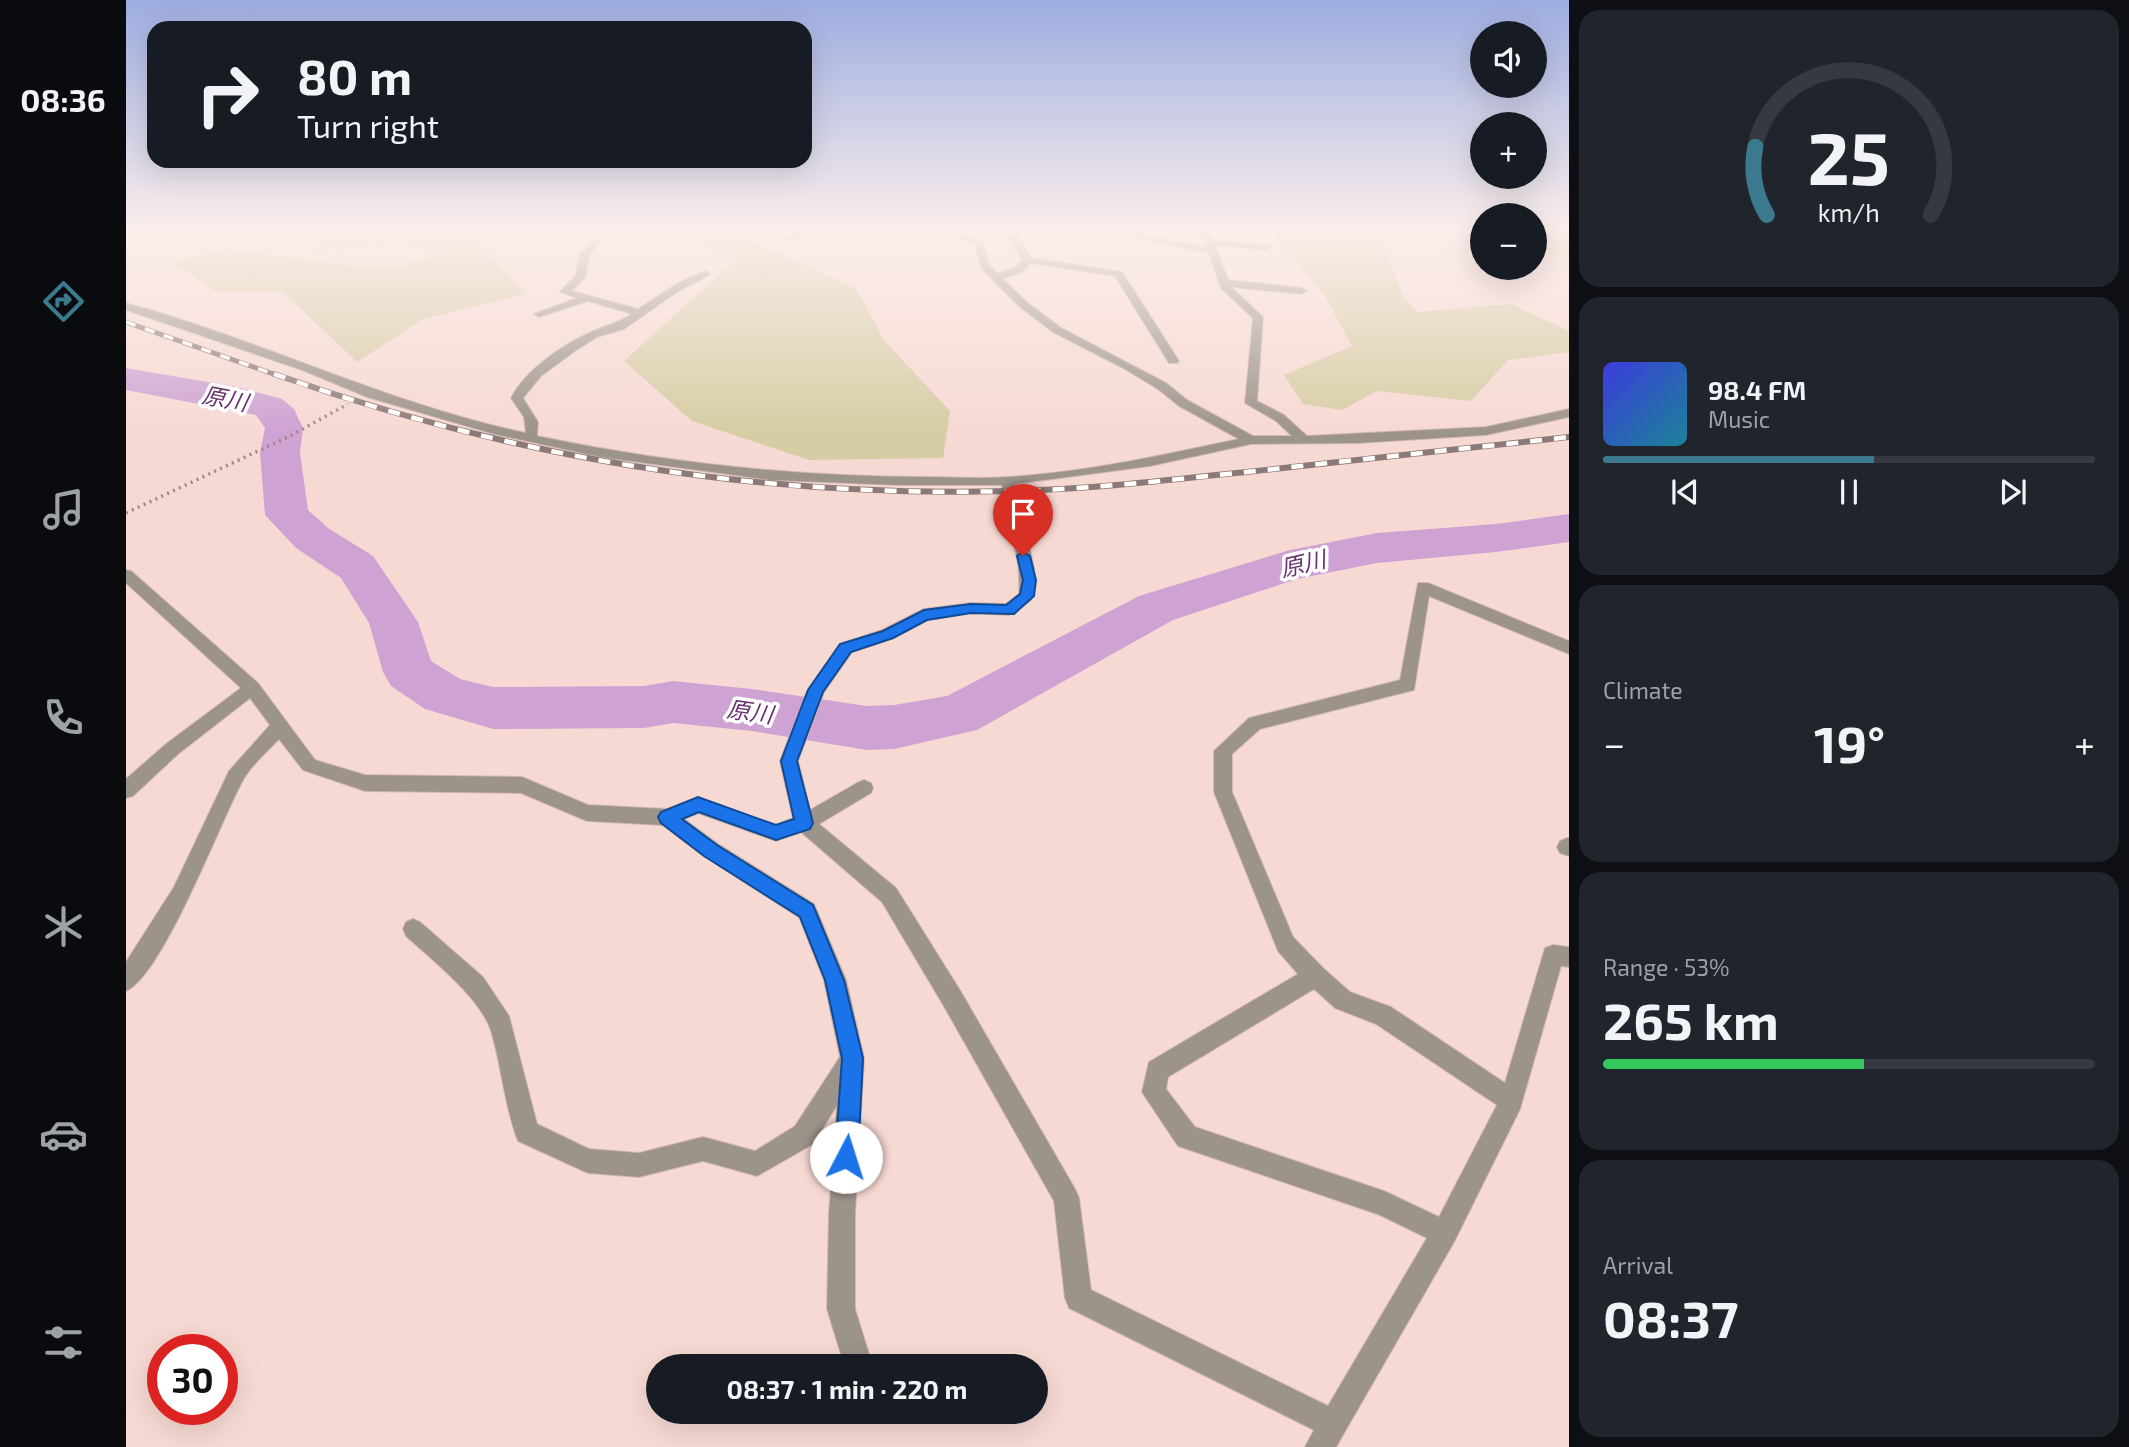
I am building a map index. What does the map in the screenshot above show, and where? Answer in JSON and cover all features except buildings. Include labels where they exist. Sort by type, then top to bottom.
[{"type":"street","points":[[583,298],[638,312]]},
{"type":"street","points":[[530,438],[534,422],[517,398],[519,389],[547,365],[591,336],[610,332],[660,298]]},
{"type":"street","points":[[1017,298],[1057,330],[1127,366],[1162,386],[1182,403],[1251,440]]},
{"type":"street","points":[[1133,298],[1173,361]]},
{"type":"street","points":[[1237,298],[1258,317],[1251,403],[1280,418],[1303,438]]},
{"type":"street","points":[[539,314],[588,299]]},
{"type":"street","points":[[126,306],[306,368],[371,394],[530,438],[601,453],[771,476],[897,481],[1008,481],[1150,462],[1251,440],[1358,439],[1486,431],[1569,413]]},
{"type":"street","points":[[1008,481],[1030,580],[1027,596],[1009,610],[971,608],[924,615],[888,635],[846,648],[816,690],[789,761],[804,823],[889,895],[953,1000],[1066,1198],[1079,1298],[1326,1436],[1445,1233],[1512,1101],[1553,955],[1569,957]]},
{"type":"street","points":[[126,575],[252,688],[309,765],[365,783],[522,785],[587,813],[667,817],[698,804],[776,833],[804,823],[864,788]]},
{"type":"street","points":[[1512,1101],[1383,1015],[1343,1000],[1315,976],[1285,944],[1223,792],[1223,751],[1255,723],[1408,684],[1423,587],[1569,648]]},
{"type":"street","points":[[126,790],[172,749],[252,688]]},
{"type":"street","points":[[126,980],[181,894],[235,776],[280,726]]},
{"type":"street","points":[[667,817],[710,850],[807,911],[835,980],[852,1058],[842,1213],[841,1309],[855,1354]]},
{"type":"street","points":[[413,929],[475,985],[501,1024],[527,1132],[588,1161],[639,1165],[703,1149],[757,1164],[804,1135],[852,1058]]},
{"type":"street","points":[[1315,976],[1157,1070],[1154,1092],[1187,1137],[1384,1204],[1445,1233]]},
{"type":"path","points":[[126,513],[371,394]]},
{"type":"shaded area","points":[[289,298],[511,298],[423,319],[357,362]]},
{"type":"shaded area","points":[[694,298],[861,298],[884,340],[950,411],[943,458],[809,460],[692,421],[624,361]]},
{"type":"shaded area","points":[[1326,298],[1403,298],[1417,312],[1511,304],[1569,331],[1569,352],[1508,360],[1471,401],[1377,391],[1342,410],[1303,404],[1284,375],[1352,346]]},
{"type":"waterway","name":"原川","points":[[126,379],[237,398],[269,407],[280,417],[284,428],[280,453],[287,515],[312,538],[357,567],[393,622],[409,672],[444,695],[493,708],[644,707],[673,702],[752,710],[867,728],[894,727],[958,715],[1156,608],[1290,565],[1377,548],[1496,538],[1569,528]]},
{"type":"railway","points":[[126,322],[279,376]]},
{"type":"railway","points":[[274,374],[454,429],[546,450],[637,467],[823,487],[916,491],[1077,488],[1569,437]]},
{"type":"route","points":[[846,1157],[852,1058],[835,980],[807,911],[710,850],[667,817],[698,804],[776,833],[804,823],[789,761],[816,690],[846,648],[888,635],[924,615],[971,608],[1009,610],[1027,596],[1030,580],[1023,556]]}]
